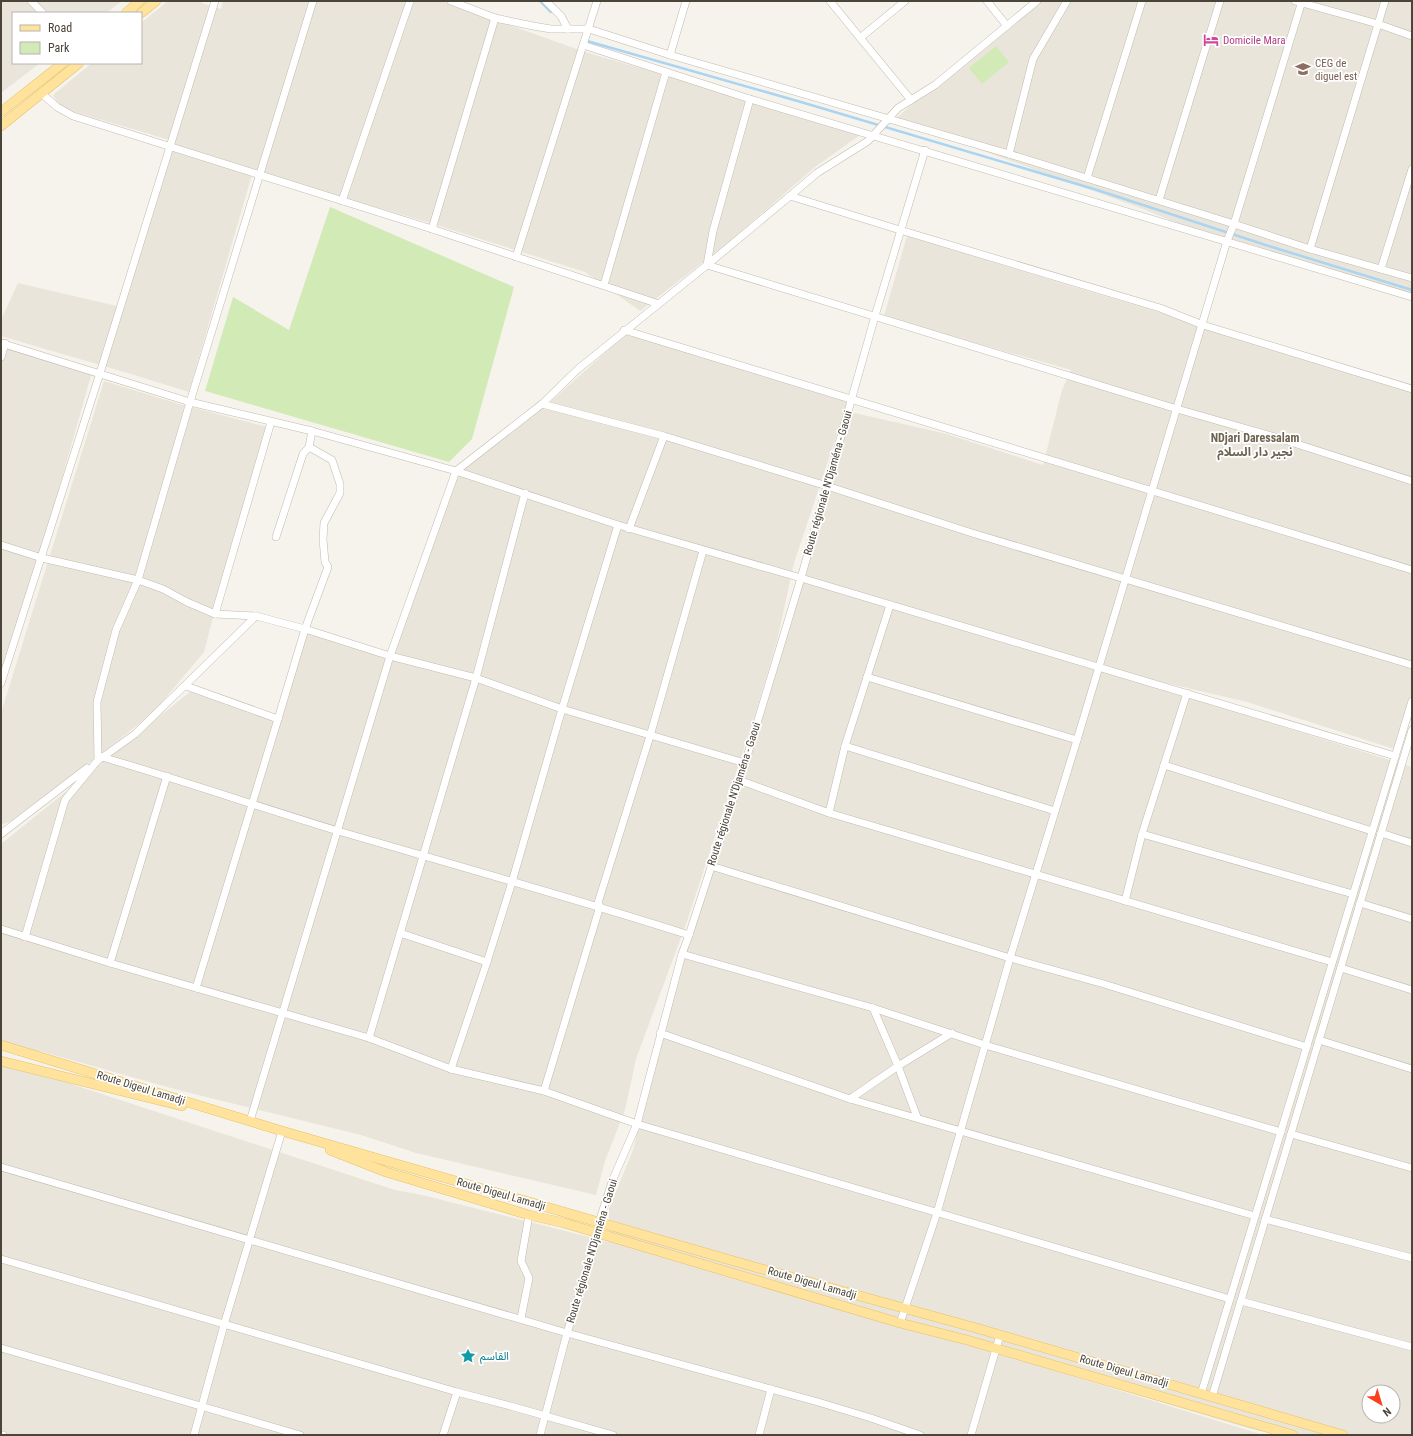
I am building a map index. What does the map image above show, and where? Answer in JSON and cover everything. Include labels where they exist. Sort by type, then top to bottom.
[{"type":"main road","points":[[127,12],[140,1]]},
{"type":"main road","points":[[142,12],[156,1]]},
{"type":"main road","points":[[1,112],[62,64]]},
{"type":"main road","points":[[1,126],[78,64]]},
{"type":"main road","name":"Route Digeul Lamadji","points":[[1,1045],[282,1131],[751,1266],[1000,1335],[1343,1435]]},
{"type":"main road","name":"Route Digeul Lamadji","points":[[1,1063],[282,1131],[386,1172],[529,1215],[599,1233],[900,1323],[996,1349],[1291,1435]]},
{"type":"street","points":[[31,1],[42,12]]},
{"type":"street","points":[[1,683],[42,558],[215,1]]},
{"type":"street","points":[[26,937],[65,800],[100,759],[97,702],[116,630],[138,580],[190,402],[313,1]]},
{"type":"street","points":[[342,201],[410,1]]},
{"type":"street","points":[[451,1],[495,18],[551,29],[589,29],[886,120],[1009,154],[1158,200],[1233,226],[1412,278]]},
{"type":"street","points":[[546,1],[561,16],[568,29]]},
{"type":"street","points":[[516,257],[550,154],[597,1]]},
{"type":"street","points":[[670,55],[686,1]]},
{"type":"street","points":[[830,1],[911,100]]},
{"type":"street","points":[[860,38],[905,1]]},
{"type":"street","points":[[987,1],[1007,26]]},
{"type":"street","points":[[250,1121],[390,656],[456,471],[542,404],[578,369],[624,330],[659,304],[817,174],[868,141],[898,108],[935,85],[1037,1]]},
{"type":"street","points":[[1009,154],[1033,59],[1067,1]]},
{"type":"street","points":[[1087,178],[1142,1]]},
{"type":"street","points":[[1158,200],[1220,1]]},
{"type":"street","points":[[1310,249],[1385,1]]},
{"type":"street","points":[[900,1323],[937,1213],[1010,958],[1300,2],[1378,24],[1412,36]]},
{"type":"street","points":[[432,229],[495,18]]},
{"type":"street","points":[[583,45],[750,99],[875,134],[1412,297]]},
{"type":"street","points":[[604,285],[666,72]]},
{"type":"street","points":[[41,93],[57,107],[69,114],[432,229],[659,304]]},
{"type":"street","points":[[707,265],[713,231],[750,99]]},
{"type":"street","name":"Route régionale N'Djaména - Gaoui","points":[[540,1435],[567,1333],[599,1233],[599,1222],[613,1180],[637,1124],[682,954],[690,935],[745,763],[801,578],[851,399],[924,150]]},
{"type":"street","points":[[1381,269],[1412,169]]},
{"type":"street","points":[[790,196],[1160,308],[1203,325],[1412,389]]},
{"type":"street","points":[[707,265],[1177,409],[1275,437],[1412,481]]},
{"type":"street","points":[[624,330],[1000,444],[1151,492],[1412,570]]},
{"type":"street","points":[[1,357],[3,343],[190,402],[312,431],[456,471],[629,529],[801,578],[1395,756]]},
{"type":"street","points":[[542,404],[664,436],[827,486],[972,533],[1412,665]]},
{"type":"street","points":[[216,614],[271,422]]},
{"type":"street","points":[[276,537],[303,454],[309,447],[312,431]]},
{"type":"street","points":[[629,529],[664,436]]},
{"type":"street","points":[[196,988],[305,629],[328,567],[324,562],[324,523],[340,493],[340,484],[332,460],[309,447]]},
{"type":"street","points":[[369,1038],[476,678],[525,493]]},
{"type":"street","points":[[451,1069],[512,882],[562,709],[618,525]]},
{"type":"street","points":[[1,545],[42,558],[138,580],[163,589],[187,602],[216,614],[256,616],[305,629],[390,656],[476,678],[562,709],[745,763]]},
{"type":"street","points":[[544,1091],[650,736],[703,551]]},
{"type":"street","points":[[829,813],[845,746],[890,605]]},
{"type":"street","points":[[1,834],[135,734],[186,686],[256,616]]},
{"type":"street","points":[[867,677],[1077,740]]},
{"type":"street","points":[[186,686],[278,719]]},
{"type":"street","points":[[1126,901],[1142,834],[1187,693]]},
{"type":"street","points":[[1201,1394],[1412,701]]},
{"type":"street","points":[[1212,1397],[1412,730]]},
{"type":"street","points":[[845,746],[1055,810]]},
{"type":"street","points":[[100,759],[167,776],[252,804],[512,882],[598,906],[690,935]]},
{"type":"street","points":[[1404,759],[1412,761]]},
{"type":"street","points":[[1164,765],[1372,831]]},
{"type":"street","points":[[110,963],[167,776]]},
{"type":"street","points":[[739,780],[829,813],[1332,962]]},
{"type":"street","points":[[1381,833],[1412,843]]},
{"type":"street","points":[[1142,834],[1353,894]]},
{"type":"street","points":[[711,866],[1010,958],[1104,984],[1307,1047]]},
{"type":"street","points":[[1360,903],[1412,919]]},
{"type":"street","points":[[1,929],[110,963],[369,1038],[451,1069],[544,1091],[637,1124],[1230,1299]]},
{"type":"street","points":[[400,933],[487,962]]},
{"type":"street","points":[[682,954],[873,1008],[986,1045],[1281,1132]]},
{"type":"street","points":[[1340,968],[1412,990]]},
{"type":"street","points":[[873,1008],[898,1066],[917,1117]]},
{"type":"street","points":[[660,1033],[850,1099],[917,1117],[1255,1216]]},
{"type":"street","points":[[850,1099],[898,1066],[952,1033]]},
{"type":"street","points":[[1319,1040],[1412,1069]]},
{"type":"street","points":[[194,1435],[224,1325],[282,1131]]},
{"type":"street","points":[[1291,1134],[1412,1168]]},
{"type":"street","points":[[1,1166],[521,1318],[567,1333],[871,1418],[920,1435]]},
{"type":"street","points":[[521,1318],[529,1278],[521,1261],[529,1215]]},
{"type":"street","points":[[1265,1219],[1412,1258]]},
{"type":"street","points":[[1,1259],[224,1325],[613,1435]]},
{"type":"street","points":[[1241,1301],[1412,1347]]},
{"type":"street","points":[[971,1435],[1000,1335]]},
{"type":"street","points":[[1,1348],[300,1435]]},
{"type":"street","points":[[759,1435],[771,1389]]},
{"type":"street","points":[[443,1435],[457,1392]]},
{"type":"shaded area","points":[[1,1],[122,1],[107,12],[12,12],[12,64],[39,64],[1,93]]},
{"type":"shaded area","points":[[168,1],[203,1],[201,3],[221,9],[223,1],[442,1],[585,52],[863,133],[815,167],[729,242],[640,311],[585,272],[427,222],[253,171],[189,392],[1,336],[1,320],[18,283],[121,307],[173,141],[61,108],[53,95],[91,64],[142,64],[142,22]]},
{"type":"shaded area","points":[[1032,1],[1412,1],[1412,301],[1235,247],[1146,210],[895,119]]},
{"type":"shaded area","points":[[907,236],[1412,387],[1412,704],[1394,749],[1247,702],[1098,667],[1037,650],[1412,767],[1412,1435],[1279,1435],[1248,1428],[1024,1361],[1263,1435],[1,1435],[1,1061],[395,1190],[422,1195],[609,1242],[609,1209],[633,1150],[670,992],[802,577],[846,411],[947,434],[1043,465],[1062,390],[1071,370],[942,334],[884,316]]},
{"type":"shaded area","points":[[627,333],[848,401],[794,563],[777,641],[755,715],[686,924],[636,1059],[625,1110],[605,1161],[596,1195],[416,1153],[361,1135],[178,1090],[43,1052],[1,1044],[1,844],[191,691],[279,722],[308,629],[389,654],[456,473],[547,405]]},
{"type":"shaded area","points":[[1,345],[92,372],[1,693]]},
{"type":"shaded area","points":[[104,381],[179,404],[268,427],[219,594],[204,652],[153,713],[17,819],[1,825],[1,713]]},
{"type":"green space","points":[[996,46],[1009,62],[982,84],[969,68]]},
{"type":"green space","points":[[330,207],[514,287],[472,439],[449,462],[205,391],[233,297],[289,330]]},
{"type":"waterway","points":[[540,1],[551,12]]},
{"type":"waterway","points":[[587,41],[801,102],[1097,190],[1272,247],[1412,290]]},
{"type":"place","name":"Domicile Mara","points":[[1211,40]]},
{"type":"place","name":"CEG de diguel est","points":[[1303,69]]},
{"type":"place","name":"القاسم","points":[[468,1356]]},
{"type":"district","name":"NDjari Daressalam نجير دار السلام","points":[[1255,445]]}]
